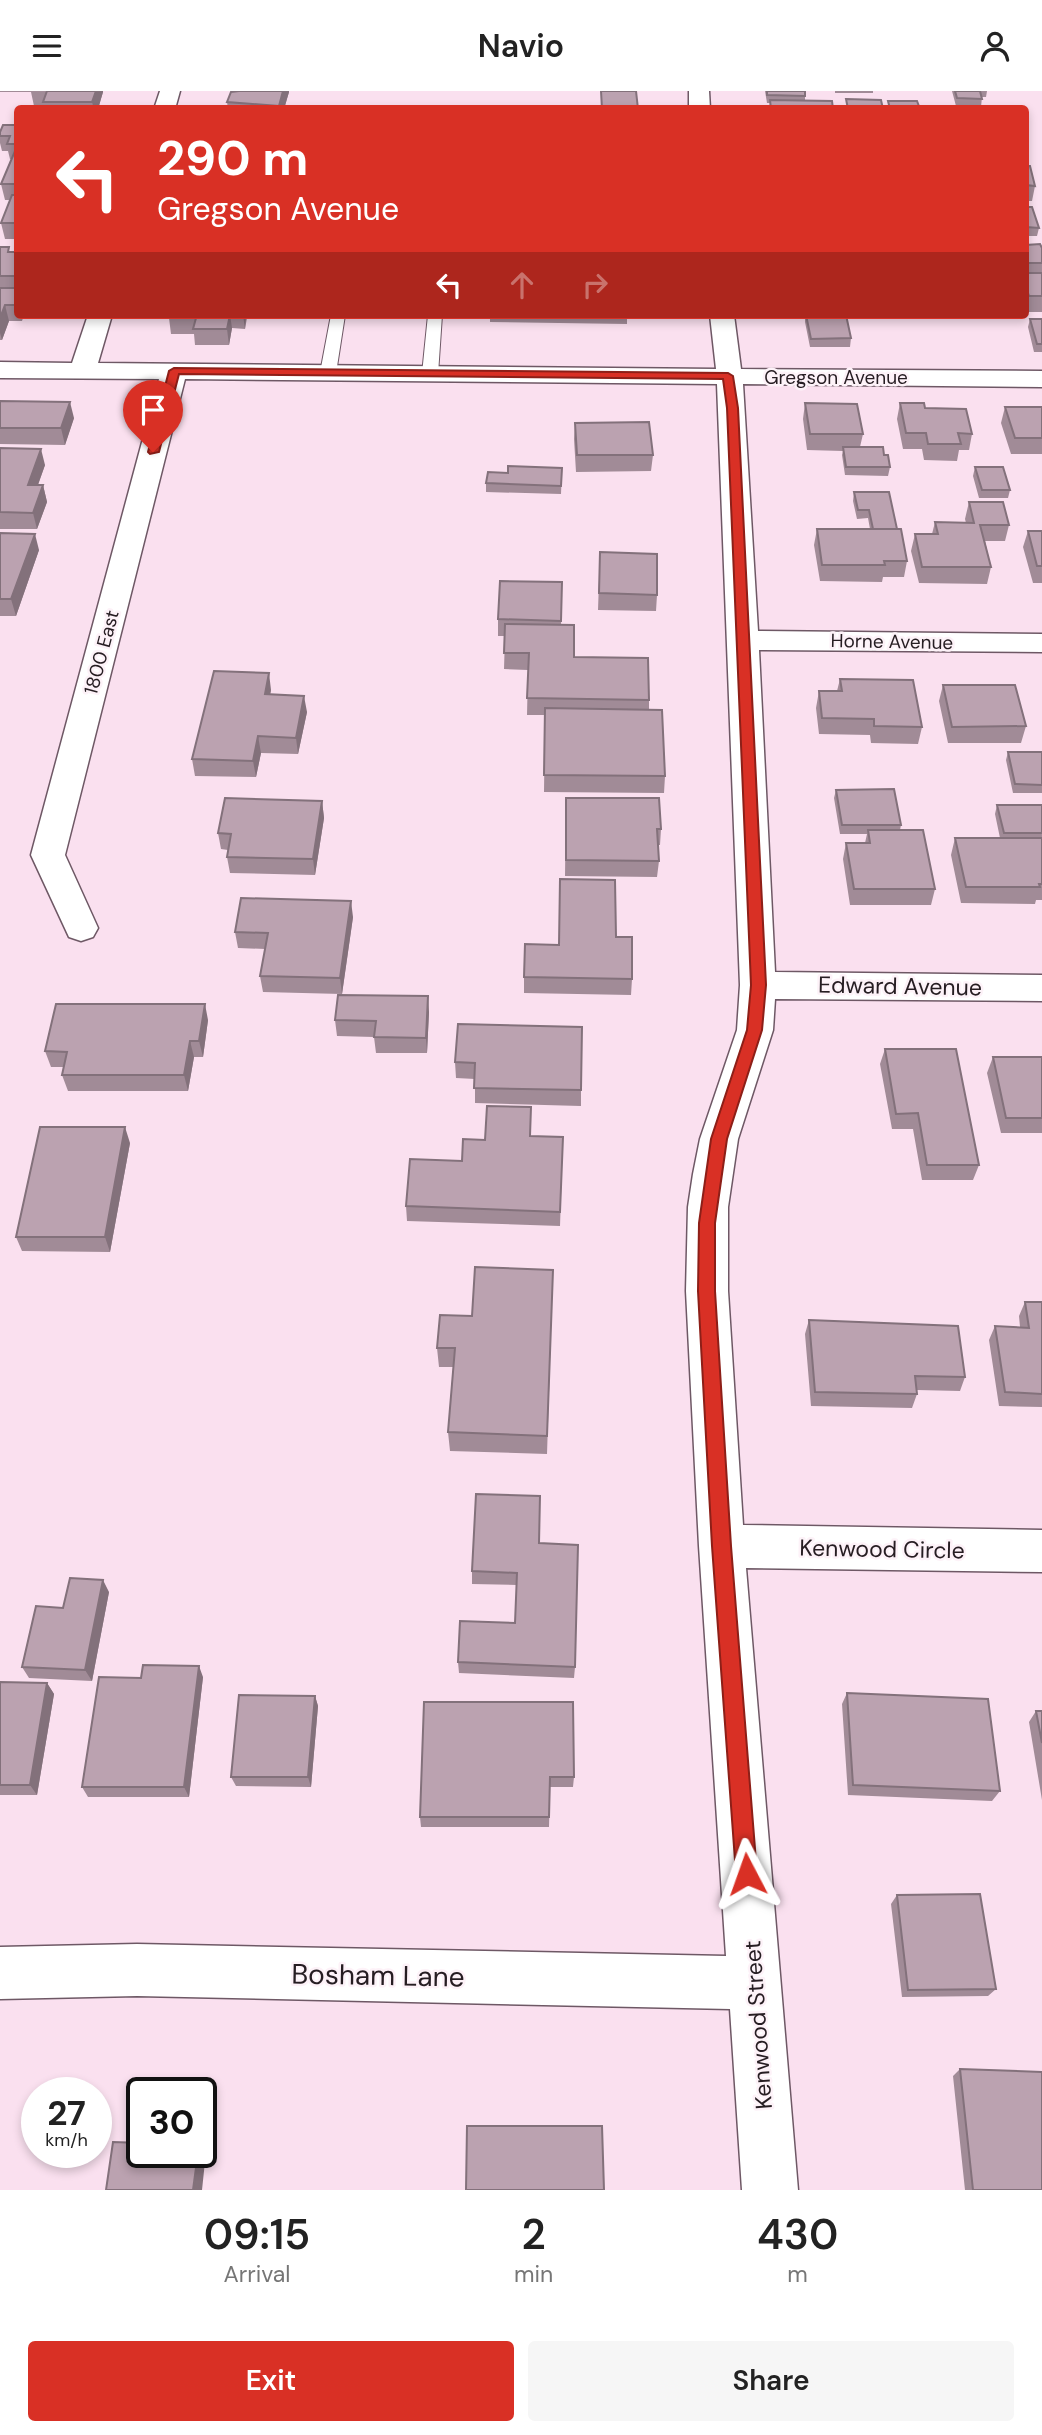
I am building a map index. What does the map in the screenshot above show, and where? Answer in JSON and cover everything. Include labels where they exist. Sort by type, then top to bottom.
[{"type":"street","points":[[83,370],[99,319]]},
{"type":"street","name":"Kenwood Street","points":[[722,319],[733,408],[758,985],[755,1030],[719,1139],[708,1206],[707,1291],[722,1546],[770,2190]]},
{"type":"street","name":"Gregson Avenue","points":[[0,370],[1042,379]]},
{"type":"street","name":"1800 East","points":[[81,928],[48,855],[174,371]]},
{"type":"street","name":"Horne Avenue","points":[[743,640],[1042,643]]},
{"type":"street","name":"Edward Avenue","points":[[758,985],[1042,988]]},
{"type":"street","name":"Kenwood Circle","points":[[722,1546],[1042,1551]]},
{"type":"street","name":"Bosham Lane","points":[[0,1973],[137,1970],[755,1983]]},
{"type":"lane","points":[[328,373],[337,319]]},
{"type":"lane","points":[[430,374],[435,319]]},
{"type":"building","points":[[47,91],[96,91],[92,102],[43,102]]},
{"type":"building","points":[[283,91],[279,105],[227,102],[231,92]]},
{"type":"building","points":[[601,91],[636,91],[638,105],[602,105]]},
{"type":"building","points":[[767,91],[805,91],[805,96],[767,95]]},
{"type":"building","points":[[955,91],[980,91],[982,99],[957,98]]},
{"type":"building","points":[[846,99],[881,100],[882,105],[847,105]]},
{"type":"building","points":[[770,100],[832,101],[832,105],[771,105]]},
{"type":"building","points":[[888,101],[917,101],[918,105],[889,105]]},
{"type":"building","points":[[3,125],[14,125],[14,144],[7,144],[10,136],[0,136]]},
{"type":"building","points":[[14,153],[14,184],[1,184]]},
{"type":"building","points":[[1029,166],[1030,166],[1035,186],[1029,185]]},
{"type":"building","points":[[12,195],[14,195],[14,223],[1,223]]},
{"type":"building","points":[[1029,207],[1032,207],[1039,228],[1029,227]]},
{"type":"building","points":[[1040,244],[1042,263],[1029,263],[1029,245]]},
{"type":"building","points":[[0,247],[9,247],[8,252],[14,252],[14,276],[0,276]]},
{"type":"building","points":[[1029,273],[1042,273],[1042,296],[1029,296]]},
{"type":"building","points":[[0,288],[14,288],[14,305],[5,305],[0,318]]},
{"type":"building","points":[[196,319],[229,319],[227,329],[193,329]]},
{"type":"building","points":[[807,319],[847,319],[851,338],[811,339]]},
{"type":"building","points":[[1030,319],[1042,319],[1042,344],[1037,344]]},
{"type":"building","points":[[0,401],[70,402],[61,428],[0,428]]},
{"type":"building","points":[[805,403],[857,404],[863,434],[810,434]]},
{"type":"building","points":[[900,403],[924,403],[925,408],[966,409],[972,434],[958,433],[961,444],[928,444],[926,433],[906,433]]},
{"type":"building","points":[[1005,407],[1042,407],[1042,438],[1015,438]]},
{"type":"building","points":[[649,422],[653,455],[577,455],[575,423]]},
{"type":"building","points":[[843,447],[883,447],[890,467],[846,467]]},
{"type":"building","points":[[0,448],[41,449],[28,485],[43,485],[33,513],[0,512]]},
{"type":"building","points":[[508,466],[562,468],[561,486],[486,483],[488,472],[508,473]]},
{"type":"building","points":[[975,467],[1003,467],[1010,490],[982,490]]},
{"type":"building","points":[[854,492],[889,492],[897,529],[873,529],[869,510],[858,510]]},
{"type":"building","points":[[969,502],[1003,502],[1009,525],[980,525],[991,567],[922,567],[915,534],[938,534],[935,522],[974,523]]},
{"type":"building","points":[[817,529],[901,529],[907,561],[884,561],[885,565],[822,565]]},
{"type":"building","points":[[1028,531],[1042,531],[1042,566],[1037,566]]},
{"type":"building","points":[[0,533],[35,534],[11,599],[0,599]]},
{"type":"building","points":[[600,552],[657,554],[657,595],[599,593]]},
{"type":"building","points":[[500,581],[562,582],[561,621],[498,619]]},
{"type":"building","points":[[505,624],[574,625],[574,657],[648,658],[649,700],[527,698],[529,653],[504,653]]},
{"type":"building","points":[[214,671],[269,673],[265,694],[304,696],[296,738],[258,736],[253,761],[192,759]]},
{"type":"building","points":[[840,679],[913,680],[922,727],[874,726],[874,719],[822,718],[819,691],[842,691]]},
{"type":"building","points":[[943,685],[1015,685],[1026,726],[952,727]]},
{"type":"building","points":[[545,708],[662,710],[665,776],[544,775]]},
{"type":"building","points":[[1008,752],[1042,752],[1042,785],[1015,784]]},
{"type":"building","points":[[894,789],[901,825],[842,825],[836,790]]},
{"type":"building","points":[[225,798],[322,801],[313,859],[227,857],[231,834],[218,833]]},
{"type":"building","points":[[566,798],[659,798],[659,861],[566,860]]},
{"type":"building","points":[[997,805],[1042,805],[1042,833],[1004,833]]},
{"type":"building","points":[[868,830],[923,830],[935,889],[854,889],[846,843],[870,843]]},
{"type":"building","points":[[955,838],[1042,838],[1042,884],[1039,884],[1040,887],[966,887]]},
{"type":"building","points":[[560,879],[615,880],[616,937],[632,937],[632,979],[524,977],[525,944],[559,945]]},
{"type":"building","points":[[241,898],[351,901],[340,978],[260,976],[268,933],[235,932]]},
{"type":"building","points":[[338,995],[428,996],[426,1038],[374,1037],[376,1021],[335,1020]]},
{"type":"building","points":[[56,1004],[205,1004],[199,1041],[190,1041],[184,1075],[62,1075],[67,1052],[45,1051]]},
{"type":"building","points":[[458,1024],[582,1027],[581,1090],[474,1088],[475,1063],[455,1062]]},
{"type":"building","points":[[885,1049],[956,1049],[979,1165],[927,1165],[918,1113],[896,1114]]},
{"type":"building","points":[[993,1057],[1042,1057],[1042,1118],[1006,1118]]},
{"type":"building","points":[[487,1106],[531,1107],[530,1136],[563,1137],[560,1212],[406,1206],[410,1159],[462,1161],[463,1139],[485,1140]]},
{"type":"building","points":[[40,1127],[125,1127],[105,1237],[16,1237]]},
{"type":"building","points":[[475,1267],[553,1270],[547,1436],[448,1432],[455,1348],[437,1348],[440,1315],[472,1316]]},
{"type":"building","points":[[1025,1302],[1042,1302],[1042,1394],[1005,1392],[995,1326],[1029,1328]]},
{"type":"building","points":[[809,1320],[958,1326],[965,1377],[915,1376],[917,1394],[815,1392]]},
{"type":"building","points":[[476,1494],[540,1496],[539,1543],[578,1545],[575,1667],[458,1662],[460,1621],[515,1623],[517,1573],[472,1571]]},
{"type":"building","points":[[70,1578],[103,1580],[85,1670],[22,1667],[36,1606],[63,1608]]},
{"type":"building","points":[[143,1665],[199,1666],[184,1787],[82,1787],[99,1677],[141,1678]]},
{"type":"building","points":[[0,1682],[47,1683],[30,1785],[0,1785]]},
{"type":"building","points":[[847,1693],[988,1699],[1000,1791],[853,1785]]},
{"type":"building","points":[[239,1695],[315,1696],[308,1777],[231,1777]]},
{"type":"building","points":[[424,1702],[573,1702],[574,1777],[550,1777],[549,1817],[420,1817]]},
{"type":"building","points":[[1036,1711],[1042,1711],[1042,1743]]},
{"type":"building","points":[[980,1894],[996,1989],[908,1990],[897,1895]]},
{"type":"building","points":[[960,2069],[1042,2072],[1042,2190],[973,2190]]},
{"type":"building","points":[[467,2126],[602,2126],[604,2190],[466,2190]]},
{"type":"building","points":[[113,2142],[126,2142],[126,2168],[196,2168],[193,2190],[106,2190],[109,2168],[112,2168]]},
{"type":"route","points":[[153,452],[174,371],[728,376],[733,408],[758,985],[755,1030],[719,1139],[712,1174],[706,1239],[722,1546],[747,1874]]}]
